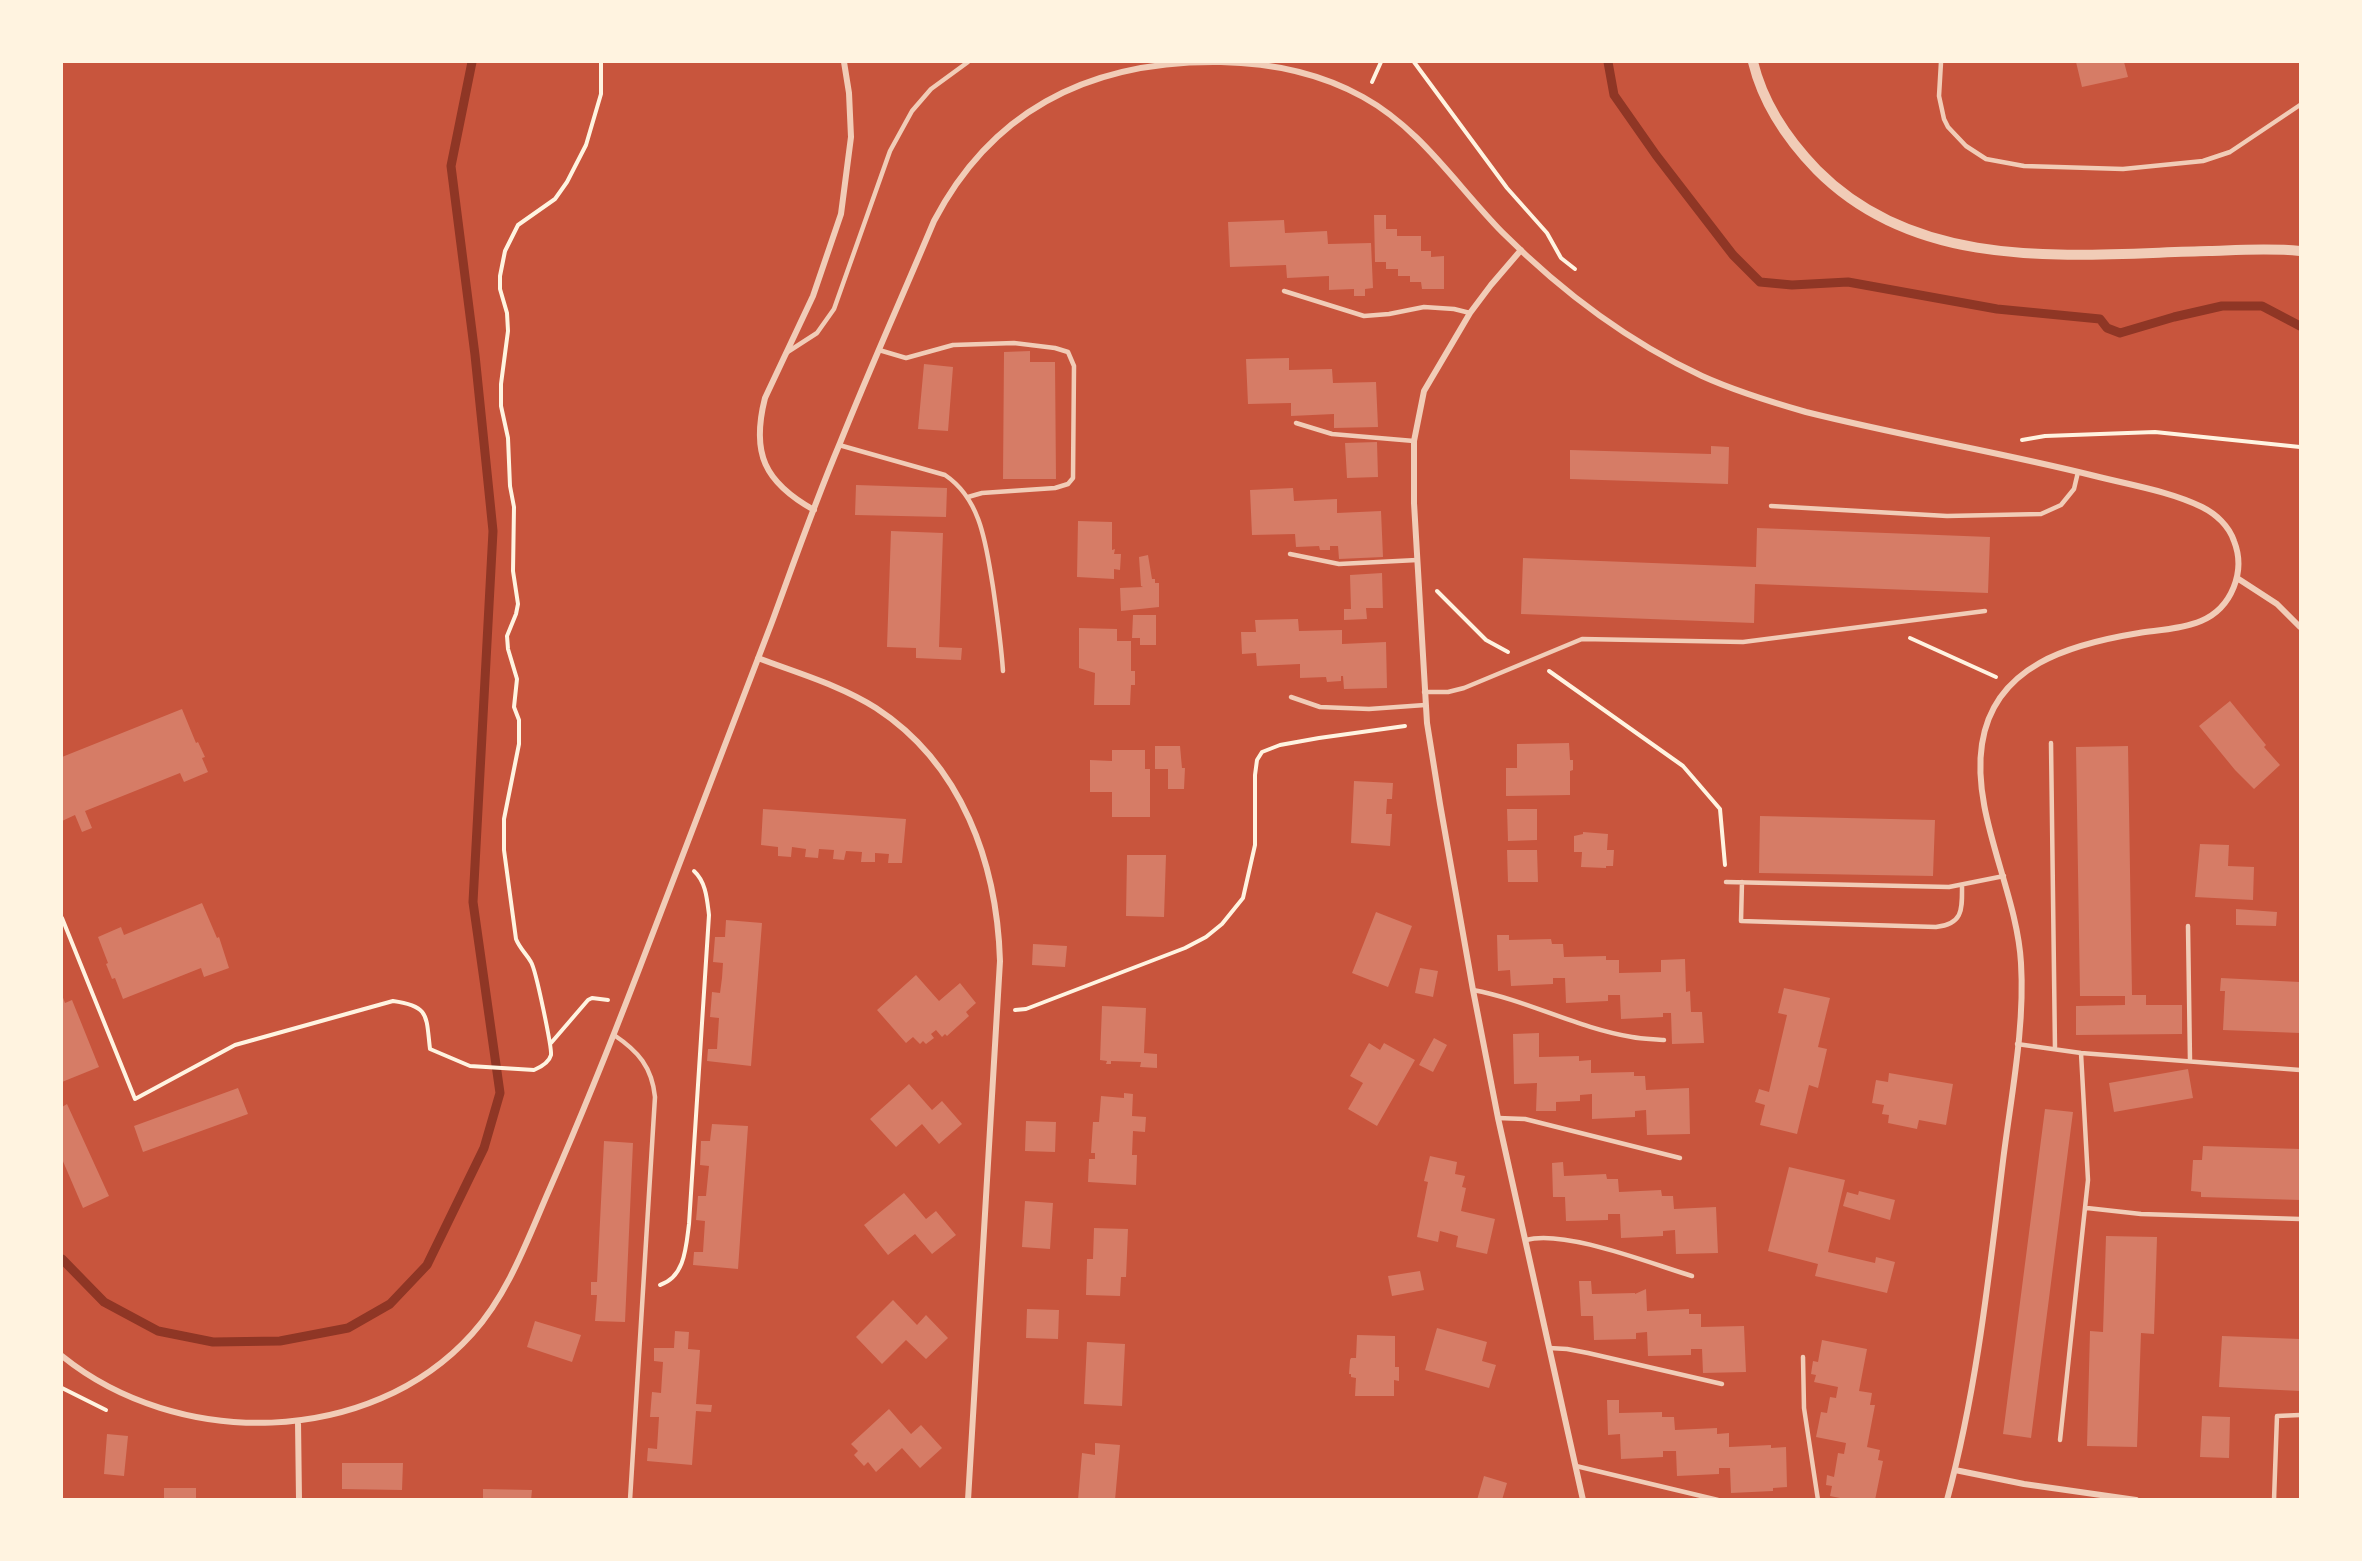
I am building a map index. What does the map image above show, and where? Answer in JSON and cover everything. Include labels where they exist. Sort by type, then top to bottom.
[{"type":"street","points":[[814,510],[791,497],[773,477],[763,461],[759,443],[761,414],[765,398],[813,296],[841,214],[851,137],[849,93],[844,62]]},
{"type":"street","points":[[62,1356],[117,1392],[170,1410],[214,1419],[251,1423],[298,1421],[353,1410],[398,1391],[436,1367],[470,1336],[502,1291],[527,1241],[595,1085],[838,445],[939,211],[949,193],[980,153],[1022,116],[1069,88],[1095,78],[1151,66],[1207,62],[1263,64],[1315,75],[1340,85],[1382,109],[1419,139],[1476,204],[1521,250],[1561,285],[1599,315],[1666,357],[1703,376],[1766,400],[1806,412],[2078,472],[2161,493],[2202,507],[2214,514],[2227,526],[2234,539],[2238,559],[2237,578],[2232,593],[2224,605],[2202,620],[2073,648],[2039,663],[2009,686],[1992,713],[1982,741],[1980,759],[1984,798],[2017,926],[2021,953],[2022,988],[1982,1324],[1974,1378],[1947,1500]]},
{"type":"street","points":[[1753,62],[1762,91],[1773,115],[1811,164],[1832,185],[1861,207],[1910,232],[1946,243],[2014,252],[2108,255],[2254,250],[2301,251]]},
{"type":"street","points":[[1521,250],[1470,313],[1424,391],[1412,464],[1427,723],[1473,990],[1498,1118],[1582,1500]]},
{"type":"street","points":[[2237,578],[2277,604],[2301,627]]},
{"type":"street","points":[[758,658],[844,692],[875,708],[900,726],[939,768],[974,829],[987,863],[999,928],[999,1010],[968,1500]]},
{"type":"street","points":[[298,1421],[299,1500]]},
{"type":"street","points":[[1955,1470],[2024,1484],[2136,1500]]},
{"type":"lane","points":[[786,353],[817,333],[834,309],[890,151],[912,111],[931,89],[968,62]]},
{"type":"lane","points":[[1941,62],[1940,96],[1944,119],[1948,127],[1966,146],[1986,159],[2014,165],[2123,169],[2204,161],[2230,152],[2301,105]]},
{"type":"lane","points":[[1284,291],[1364,316],[1424,307],[1454,309],[1470,313]]},
{"type":"lane","points":[[879,350],[906,358],[953,345],[1014,343],[1055,348],[1068,352],[1072,357],[1074,377],[1073,478],[1068,484],[1055,488],[982,493],[968,497]]},
{"type":"lane","points":[[1296,423],[1332,434],[1414,441]]},
{"type":"lane","points":[[838,445],[945,475],[958,484],[968,497],[984,532],[1003,670]]},
{"type":"lane","points":[[1771,506],[1947,516],[2041,514],[2061,505],[2074,489],[2078,472]]},
{"type":"lane","points":[[1290,554],[1339,564],[1417,560]]},
{"type":"lane","points":[[1424,692],[1448,692],[1464,688],[1531,658],[1582,639],[1743,642],[1985,611]]},
{"type":"lane","points":[[1291,697],[1320,707],[1369,709],[1425,705]]},
{"type":"lane","points":[[2051,743],[2055,1049]]},
{"type":"lane","points":[[1726,879],[1742,882],[1936,888],[1962,886],[2004,876]]},
{"type":"lane","points":[[1742,882],[1741,921],[1936,927],[1952,923],[1957,919],[1962,904],[1962,886]]},
{"type":"lane","points":[[2188,926],[2190,1061]]},
{"type":"lane","points":[[1473,990],[1498,995],[1632,1037],[1664,1040]]},
{"type":"lane","points":[[614,1035],[630,1046],[646,1062],[653,1081],[655,1097],[630,1500]]},
{"type":"lane","points":[[2017,1044],[2081,1053],[2301,1070]]},
{"type":"lane","points":[[2060,1440],[2088,1180],[2081,1053]]},
{"type":"lane","points":[[1498,1118],[1525,1119],[1680,1158]]},
{"type":"lane","points":[[2086,1208],[2141,1214],[2301,1219]]},
{"type":"lane","points":[[1526,1240],[1538,1237],[1556,1238],[1598,1247],[1692,1276]]},
{"type":"lane","points":[[1550,1348],[1588,1353],[1722,1384]]},
{"type":"lane","points":[[1803,1357],[1804,1408],[1818,1500]]},
{"type":"lane","points":[[2274,1500],[2277,1416],[2301,1415]]},
{"type":"lane","points":[[1576,1466],[1718,1500]]},
{"type":"path","points":[[62,918],[135,1100],[235,1045],[393,1001],[414,1004],[427,1017],[430,1049],[470,1066],[529,1069],[539,1068],[549,1060],[551,1043],[532,963],[519,948],[516,939],[504,850],[504,819],[519,744],[519,720],[514,707],[517,679],[507,649],[507,636],[518,604],[513,571],[514,507],[510,486],[508,438],[501,406],[501,384],[508,331],[507,313],[500,289],[500,276],[505,251],[518,225],[555,199],[586,146],[601,94],[601,62]]},
{"type":"path","points":[[1372,83],[1381,62]]},
{"type":"path","points":[[1414,62],[1507,188],[1548,233],[1561,258],[1575,269]]},
{"type":"path","points":[[1994,453],[2012,443],[2045,436],[2125,432],[2188,434],[2301,447]]},
{"type":"path","points":[[1444,598],[1486,640],[1511,653]]},
{"type":"path","points":[[1886,624],[1911,639],[1994,676],[2009,686]]},
{"type":"path","points":[[1531,658],[1673,758],[1714,801],[1720,809],[1722,818],[1726,879]]},
{"type":"path","points":[[999,1010],[1026,1009],[1134,968],[1185,948],[1206,937],[1222,924],[1242,898],[1255,845],[1255,775],[1257,760],[1262,752],[1319,738],[1427,723]]},
{"type":"path","points":[[643,1288],[668,1282],[676,1273],[685,1256],[689,1224],[709,915],[707,894],[702,881],[697,872],[681,862]]},
{"type":"path","points":[[551,1043],[588,1000],[592,998],[627,1002]]},
{"type":"path","points":[[62,1388],[106,1410]]},
{"type":"building","points":[[2076,62],[2124,62],[2128,77],[2082,87]]},
{"type":"building","points":[[1374,215],[1386,215],[1386,229],[1397,229],[1397,236],[1421,236],[1421,251],[1431,251],[1431,257],[1444,256],[1444,289],[1422,289],[1421,282],[1410,282],[1410,276],[1398,276],[1398,269],[1386,269],[1386,262],[1375,262]]},
{"type":"building","points":[[1284,220],[1285,233],[1327,231],[1328,244],[1371,243],[1373,288],[1365,289],[1365,296],[1354,296],[1354,289],[1329,290],[1329,276],[1287,278],[1286,265],[1230,267],[1228,222]]},
{"type":"building","points":[[1030,351],[1030,362],[1055,362],[1056,479],[1003,479],[1004,352]]},
{"type":"building","points":[[1289,358],[1289,370],[1332,369],[1333,383],[1376,382],[1378,427],[1334,428],[1334,414],[1291,416],[1291,403],[1248,404],[1246,359]]},
{"type":"building","points":[[924,364],[953,367],[948,431],[918,429]]},
{"type":"building","points":[[1377,442],[1378,477],[1347,478],[1345,443]]},
{"type":"building","points":[[1711,446],[1729,447],[1728,484],[1570,479],[1570,450],[1711,454]]},
{"type":"building","points":[[856,485],[947,488],[946,517],[855,515]]},
{"type":"building","points":[[1293,488],[1294,501],[1337,499],[1337,513],[1381,511],[1383,557],[1339,559],[1338,546],[1330,546],[1330,550],[1320,550],[1319,546],[1296,547],[1295,534],[1252,535],[1250,490]]},
{"type":"building","points":[[1078,521],[1112,522],[1112,550],[1115,549],[1114,554],[1121,554],[1120,570],[1114,569],[1114,579],[1077,577]]},
{"type":"building","points":[[1757,528],[1990,537],[1988,593],[1755,584],[1754,623],[1521,614],[1523,558],[1756,567]]},
{"type":"building","points":[[891,531],[943,533],[939,647],[962,648],[961,660],[916,658],[916,648],[887,647]]},
{"type":"building","points":[[1148,555],[1152,579],[1155,579],[1155,583],[1159,583],[1159,607],[1121,611],[1120,588],[1143,587],[1141,586],[1139,557]]},
{"type":"building","points":[[1382,573],[1383,608],[1366,608],[1367,619],[1344,620],[1344,609],[1351,609],[1350,575]]},
{"type":"building","points":[[1133,615],[1156,615],[1156,645],[1140,645],[1140,638],[1132,638]]},
{"type":"building","points":[[1298,619],[1299,631],[1342,630],[1342,644],[1386,642],[1387,688],[1344,689],[1343,676],[1341,676],[1341,681],[1327,682],[1326,677],[1300,678],[1300,664],[1257,666],[1256,653],[1242,654],[1241,632],[1256,632],[1255,620]]},
{"type":"building","points":[[1079,628],[1117,629],[1117,641],[1131,641],[1131,671],[1135,671],[1135,685],[1131,685],[1130,705],[1094,705],[1095,673],[1079,668]]},
{"type":"building","points":[[2230,701],[2280,765],[2254,789],[2235,770],[2199,726]]},
{"type":"building","points":[[182,709],[196,743],[198,742],[205,757],[202,758],[208,772],[184,782],[180,773],[85,811],[92,828],[82,832],[75,815],[62,821],[62,757]]},
{"type":"building","points":[[1569,743],[1570,760],[1573,760],[1573,770],[1570,771],[1570,795],[1506,796],[1506,768],[1517,768],[1517,744]]},
{"type":"building","points":[[1155,746],[1180,746],[1182,768],[1185,768],[1184,789],[1168,789],[1168,769],[1155,769]]},
{"type":"building","points":[[2128,746],[2132,995],[2146,995],[2146,1005],[2182,1005],[2182,1034],[2076,1035],[2076,1006],[2125,1005],[2125,996],[2080,996],[2076,747]]},
{"type":"building","points":[[1112,750],[1145,750],[1145,769],[1150,769],[1150,817],[1112,817],[1112,792],[1090,792],[1090,760],[1112,761]]},
{"type":"building","points":[[1354,781],[1393,783],[1392,799],[1387,799],[1386,814],[1392,814],[1390,846],[1351,843]]},
{"type":"building","points":[[763,809],[906,819],[902,863],[888,863],[889,854],[875,853],[875,862],[861,862],[862,852],[846,851],[844,860],[833,859],[834,850],[819,849],[818,858],[805,857],[806,849],[792,847],[791,857],[778,856],[778,847],[761,845]]},
{"type":"building","points":[[1507,809],[1537,809],[1537,840],[1508,841]]},
{"type":"building","points":[[1760,816],[1935,820],[1933,876],[1759,873]]},
{"type":"building","points":[[1583,832],[1608,834],[1607,850],[1614,850],[1613,866],[1581,867],[1582,852],[1574,852],[1574,836],[1583,834]]},
{"type":"building","points":[[2200,844],[2229,845],[2228,866],[2254,867],[2253,900],[2195,897]]},
{"type":"building","points":[[1507,850],[1537,850],[1538,882],[1508,882]]},
{"type":"building","points":[[1127,855],[1166,855],[1164,917],[1126,916]]},
{"type":"building","points":[[202,903],[217,938],[219,937],[229,968],[204,977],[201,968],[123,999],[115,978],[112,979],[98,937],[121,927],[124,935]]},
{"type":"building","points":[[2236,909],[2277,912],[2276,926],[2236,925]]},
{"type":"building","points":[[1376,912],[1412,926],[1388,987],[1352,973]]},
{"type":"building","points":[[726,920],[762,923],[751,1066],[707,1061],[708,1049],[717,1049],[719,1018],[710,1017],[712,992],[720,993],[723,963],[713,962],[715,937],[725,937]]},
{"type":"building","points":[[1497,935],[1509,935],[1509,940],[1551,939],[1552,944],[1563,944],[1564,957],[1606,956],[1606,960],[1619,960],[1619,973],[1661,972],[1661,960],[1685,959],[1686,992],[1690,991],[1691,1012],[1702,1012],[1704,1043],[1672,1044],[1671,1013],[1663,1013],[1663,1017],[1621,1019],[1620,995],[1608,995],[1608,1001],[1566,1003],[1565,978],[1553,978],[1553,984],[1511,986],[1510,970],[1498,971]]},
{"type":"building","points":[[1033,944],[1067,946],[1065,967],[1032,965]]},
{"type":"building","points":[[1420,968],[1438,971],[1433,997],[1415,993]]},
{"type":"building","points":[[916,975],[939,1001],[960,983],[976,1003],[966,1012],[969,1016],[947,1036],[945,1034],[942,1037],[936,1030],[931,1034],[934,1038],[926,1044],[923,1041],[920,1044],[913,1037],[906,1043],[877,1010]]},
{"type":"building","points":[[2221,978],[2300,982],[2300,1033],[2223,1030],[2225,991],[2220,991]]},
{"type":"building","points":[[1784,988],[1830,998],[1818,1047],[1827,1049],[1818,1088],[1809,1085],[1797,1134],[1760,1125],[1765,1105],[1755,1102],[1759,1089],[1769,1092],[1787,1015],[1778,1013]]},
{"type":"building","points":[[62,995],[65,1003],[72,1000],[99,1067],[62,1082]]},
{"type":"building","points":[[1102,1006],[1146,1008],[1144,1053],[1157,1054],[1157,1068],[1140,1067],[1141,1062],[1111,1061],[1111,1064],[1106,1064],[1107,1061],[1100,1060]]},
{"type":"building","points":[[1539,1033],[1539,1057],[1579,1056],[1579,1061],[1591,1060],[1591,1073],[1634,1072],[1634,1076],[1645,1076],[1646,1090],[1689,1088],[1690,1134],[1647,1135],[1646,1110],[1635,1111],[1635,1117],[1592,1119],[1592,1094],[1580,1095],[1580,1101],[1556,1102],[1556,1111],[1536,1111],[1537,1083],[1514,1084],[1513,1034]]},
{"type":"building","points":[[1434,1038],[1447,1045],[1433,1072],[1419,1065]]},
{"type":"building","points":[[1369,1043],[1380,1050],[1384,1043],[1415,1060],[1377,1126],[1348,1109],[1363,1083],[1350,1076]]},
{"type":"building","points":[[2188,1069],[2193,1098],[2114,1112],[2109,1083]]},
{"type":"building","points":[[1889,1073],[1953,1084],[1946,1125],[1919,1120],[1917,1129],[1888,1123],[1889,1115],[1882,1114],[1884,1105],[1872,1103],[1876,1080],[1888,1082]]},
{"type":"building","points":[[909,1084],[932,1110],[942,1101],[962,1124],[939,1144],[922,1124],[896,1147],[870,1119]]},
{"type":"building","points":[[238,1088],[248,1114],[143,1152],[134,1126]]},
{"type":"building","points":[[1124,1093],[1133,1094],[1132,1116],[1146,1117],[1145,1132],[1133,1131],[1132,1155],[1137,1155],[1136,1185],[1088,1182],[1089,1159],[1095,1159],[1095,1153],[1091,1153],[1093,1122],[1099,1122],[1101,1096],[1124,1098]]},
{"type":"building","points":[[67,1104],[109,1196],[83,1208],[62,1159],[62,1107]]},
{"type":"building","points":[[2045,1109],[2073,1112],[2031,1438],[2003,1434]]},
{"type":"building","points":[[1026,1121],[1056,1122],[1055,1152],[1025,1151]]},
{"type":"building","points":[[712,1124],[748,1126],[738,1269],[693,1265],[694,1252],[703,1252],[705,1221],[696,1220],[698,1196],[706,1196],[709,1166],[700,1165],[701,1141],[710,1141]]},
{"type":"building","points":[[604,1141],[633,1143],[625,1322],[595,1321],[597,1295],[591,1295],[591,1282],[597,1282]]},
{"type":"building","points":[[2203,1146],[2300,1149],[2300,1200],[2201,1197],[2201,1192],[2191,1191],[2193,1160],[2202,1160]]},
{"type":"building","points":[[1430,1156],[1457,1162],[1455,1174],[1465,1176],[1462,1187],[1466,1188],[1461,1211],[1495,1219],[1487,1254],[1456,1247],[1458,1236],[1440,1231],[1438,1242],[1417,1237],[1428,1182],[1424,1181]]},
{"type":"building","points":[[1563,1162],[1564,1176],[1606,1174],[1607,1179],[1618,1179],[1619,1192],[1661,1190],[1662,1196],[1673,1196],[1674,1209],[1716,1207],[1718,1253],[1676,1254],[1675,1230],[1663,1231],[1663,1236],[1621,1238],[1620,1214],[1608,1214],[1608,1220],[1566,1221],[1565,1197],[1553,1197],[1552,1163]]},
{"type":"building","points":[[1789,1167],[1845,1180],[1828,1252],[1875,1263],[1876,1257],[1895,1262],[1887,1293],[1815,1276],[1818,1264],[1768,1251]]},
{"type":"building","points":[[1859,1191],[1895,1200],[1890,1220],[1843,1206],[1847,1192],[1858,1195]]},
{"type":"building","points":[[904,1193],[926,1219],[936,1211],[956,1235],[932,1254],[915,1234],[888,1255],[864,1225]]},
{"type":"building","points":[[1025,1201],[1053,1203],[1050,1249],[1022,1247]]},
{"type":"building","points":[[1094,1228],[1128,1229],[1126,1277],[1121,1277],[1120,1296],[1086,1295],[1087,1259],[1093,1259]]},
{"type":"building","points":[[2106,1236],[2157,1237],[2154,1334],[2141,1333],[2137,1447],[2087,1446],[2090,1331],[2103,1332]]},
{"type":"building","points":[[1420,1271],[1424,1290],[1392,1296],[1388,1276]]},
{"type":"building","points":[[1579,1281],[1591,1281],[1592,1294],[1635,1294],[1646,1289],[1647,1311],[1689,1309],[1689,1314],[1701,1314],[1701,1327],[1744,1326],[1746,1372],[1703,1373],[1702,1349],[1691,1349],[1691,1355],[1648,1356],[1647,1332],[1636,1333],[1636,1339],[1594,1340],[1593,1316],[1581,1316]]},
{"type":"building","points":[[893,1300],[917,1325],[926,1315],[948,1338],[926,1359],[906,1340],[882,1364],[856,1337]]},
{"type":"building","points":[[1027,1309],[1059,1310],[1058,1339],[1026,1338]]},
{"type":"building","points":[[535,1321],[581,1335],[572,1362],[527,1347]]},
{"type":"building","points":[[1437,1328],[1487,1342],[1482,1361],[1496,1365],[1489,1388],[1425,1370]]},
{"type":"building","points":[[675,1331],[689,1332],[688,1349],[700,1350],[696,1404],[712,1405],[711,1412],[696,1411],[692,1465],[647,1461],[648,1448],[657,1449],[659,1417],[650,1417],[652,1392],[661,1393],[663,1362],[654,1361],[654,1348],[674,1348]]},
{"type":"building","points":[[1357,1335],[1395,1336],[1395,1367],[1399,1367],[1399,1381],[1394,1380],[1394,1396],[1355,1396],[1356,1378],[1349,1374],[1350,1360],[1356,1358]]},
{"type":"building","points":[[2222,1336],[2300,1339],[2300,1391],[2219,1387]]},
{"type":"building","points":[[1822,1340],[1867,1349],[1859,1391],[1872,1393],[1870,1405],[1875,1405],[1867,1447],[1880,1450],[1878,1460],[1883,1461],[1875,1500],[1850,1500],[1830,1496],[1832,1486],[1826,1485],[1827,1475],[1834,1477],[1838,1453],[1844,1454],[1846,1443],[1816,1437],[1821,1412],[1827,1413],[1830,1397],[1836,1398],[1838,1387],[1814,1382],[1816,1375],[1811,1374],[1813,1361],[1818,1362]]},
{"type":"building","points":[[1087,1342],[1125,1344],[1122,1406],[1084,1404]]},
{"type":"building","points":[[1607,1400],[1619,1400],[1619,1413],[1662,1412],[1662,1417],[1674,1417],[1675,1430],[1717,1428],[1717,1434],[1729,1433],[1729,1447],[1771,1445],[1771,1448],[1786,1447],[1787,1487],[1773,1488],[1773,1491],[1731,1493],[1730,1468],[1719,1468],[1719,1474],[1677,1476],[1676,1451],[1663,1451],[1663,1457],[1621,1459],[1620,1434],[1608,1435]]},
{"type":"building","points":[[889,1409],[911,1434],[921,1425],[942,1448],[920,1468],[902,1448],[876,1472],[868,1462],[864,1466],[854,1455],[858,1451],[851,1444]]},
{"type":"building","points":[[2202,1416],[2230,1417],[2229,1458],[2200,1457]]},
{"type":"building","points":[[107,1434],[128,1436],[124,1476],[104,1474]]},
{"type":"building","points":[[1095,1443],[1120,1445],[1115,1500],[1078,1500],[1082,1453],[1095,1455]]},
{"type":"building","points":[[342,1463],[403,1463],[402,1490],[342,1489]]},
{"type":"building","points":[[1484,1476],[1507,1483],[1502,1500],[1477,1500]]},
{"type":"building","points":[[164,1488],[196,1488],[196,1500],[164,1500]]},
{"type":"building","points":[[483,1489],[532,1490],[531,1500],[483,1500]]},
{"type":"waterway","points":[[62,1259],[104,1302],[158,1331],[213,1342],[280,1341],[348,1328],[390,1304],[427,1265],[484,1148],[500,1093],[473,902],[493,531],[475,355],[451,166],[472,62]]},
{"type":"waterway","points":[[1608,62],[1614,95],[1656,155],[1733,255],[1760,282],[1792,285],[1848,282],[1997,309],[2100,319],[2107,328],[2120,333],[2222,306],[2262,306],[2300,326]]}]
